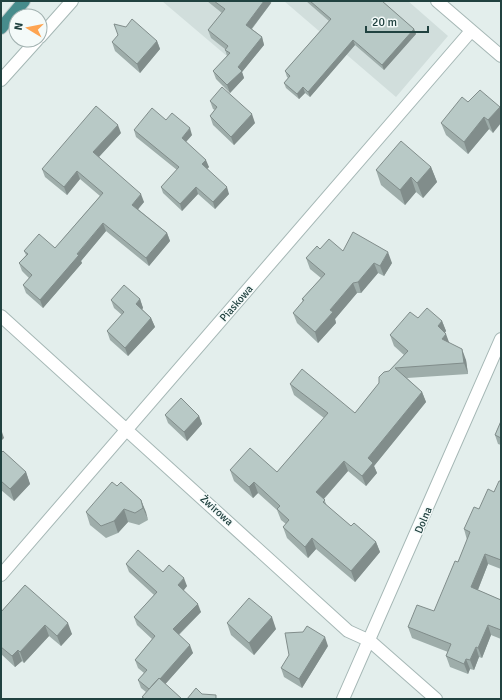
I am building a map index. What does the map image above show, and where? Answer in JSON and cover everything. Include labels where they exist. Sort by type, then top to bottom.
[{"type":"highway","points":[[1,28],[24,1]]},
{"type":"street","points":[[48,28],[72,1]]},
{"type":"street","points":[[437,1],[501,56]]},
{"type":"street","name":"Piaskowa","points":[[1,574],[471,31]]},
{"type":"street","points":[[1,80],[30,48]]},
{"type":"street","name":"Żwirowa","points":[[1,316],[127,428],[348,631],[370,641],[436,699]]},
{"type":"street","name":"Dolna","points":[[343,699],[370,641],[500,344]]},
{"type":"shaded area","points":[[162,1],[273,1],[228,57]]},
{"type":"shaded area","points":[[284,1],[408,1],[448,36],[396,97]]},
{"type":"building","points":[[214,1],[264,1],[246,25],[262,37],[238,67],[242,71],[227,85],[213,71],[230,53],[225,50],[228,46],[208,30],[225,9]]},
{"type":"building","points":[[310,1],[382,1],[414,29],[382,65],[353,40],[308,92],[303,87],[297,94],[284,83],[290,76],[285,71],[331,19]]},
{"type":"building","points":[[132,19],[157,41],[137,64],[112,42],[118,35],[114,24],[126,27]]},
{"type":"building","points":[[222,87],[252,114],[231,137],[210,116],[217,107],[210,101]]},
{"type":"building","points":[[480,90],[500,107],[488,120],[484,117],[464,142],[441,123],[462,97],[468,102]]},
{"type":"building","points":[[96,106],[118,125],[93,152],[141,194],[132,205],[167,233],[146,258],[103,223],[77,254],[79,255],[40,300],[23,285],[32,275],[19,263],[28,254],[24,251],[39,234],[55,248],[103,193],[77,171],[64,187],[42,169]]},
{"type":"building","points":[[152,108],[166,120],[172,113],[190,128],[182,138],[206,160],[202,164],[227,187],[213,202],[196,187],[180,204],[161,187],[179,167],[134,130]]},
{"type":"building","points":[[401,141],[431,167],[417,183],[411,177],[400,190],[376,170]]},
{"type":"building","points":[[353,232],[388,252],[380,266],[374,263],[358,282],[353,283],[330,310],[333,312],[315,332],[293,313],[304,300],[302,299],[325,274],[306,258],[317,246],[320,249],[329,239],[343,251]]},
{"type":"building","points":[[124,285],[140,299],[136,304],[151,318],[125,348],[107,331],[124,312],[111,300]]},
{"type":"building","points":[[427,308],[442,321],[438,326],[446,334],[442,339],[462,349],[464,363],[395,368],[422,392],[368,458],[373,463],[362,476],[344,461],[316,492],[325,500],[323,502],[351,526],[354,523],[376,542],[351,571],[312,538],[305,547],[283,527],[289,520],[277,509],[280,506],[254,482],[249,487],[230,470],[250,448],[277,472],[328,413],[290,384],[302,369],[355,413],[379,383],[379,377],[384,372],[389,371],[408,351],[390,335],[410,312],[418,318]]},
{"type":"building","points":[[181,398],[199,416],[184,432],[165,415]]},
{"type":"building","points":[[501,421],[501,438],[495,435]]},
{"type":"building","points":[[3,451],[26,472],[10,489],[1,481],[1,453]]},
{"type":"building","points":[[499,481],[501,481],[501,560],[485,554],[471,587],[501,600],[501,630],[488,625],[478,648],[476,647],[470,660],[466,659],[464,664],[446,656],[451,644],[408,627],[417,605],[434,611],[455,561],[458,562],[470,532],[464,529],[474,507],[479,509],[488,489],[494,492]]},
{"type":"building","points":[[112,482],[117,486],[121,482],[141,500],[143,508],[135,513],[124,509],[114,521],[101,526],[86,512]]},
{"type":"building","points":[[138,550],[163,572],[169,565],[184,578],[178,585],[198,604],[173,629],[190,645],[160,679],[159,678],[149,689],[138,680],[147,670],[135,660],[155,636],[134,617],[157,592],[126,564]]},
{"type":"building","points":[[25,585],[68,623],[57,636],[45,625],[20,652],[18,650],[12,656],[1,647],[1,612]]},
{"type":"building","points":[[249,598],[272,617],[249,643],[227,623]]},
{"type":"building","points":[[307,626],[325,637],[299,679],[281,668],[289,655],[285,633],[303,632]]},
{"type":"building","points":[[159,678],[182,699],[145,699],[142,697]]},
{"type":"building","points":[[196,688],[202,694],[216,695],[216,699],[187,699]]}]
